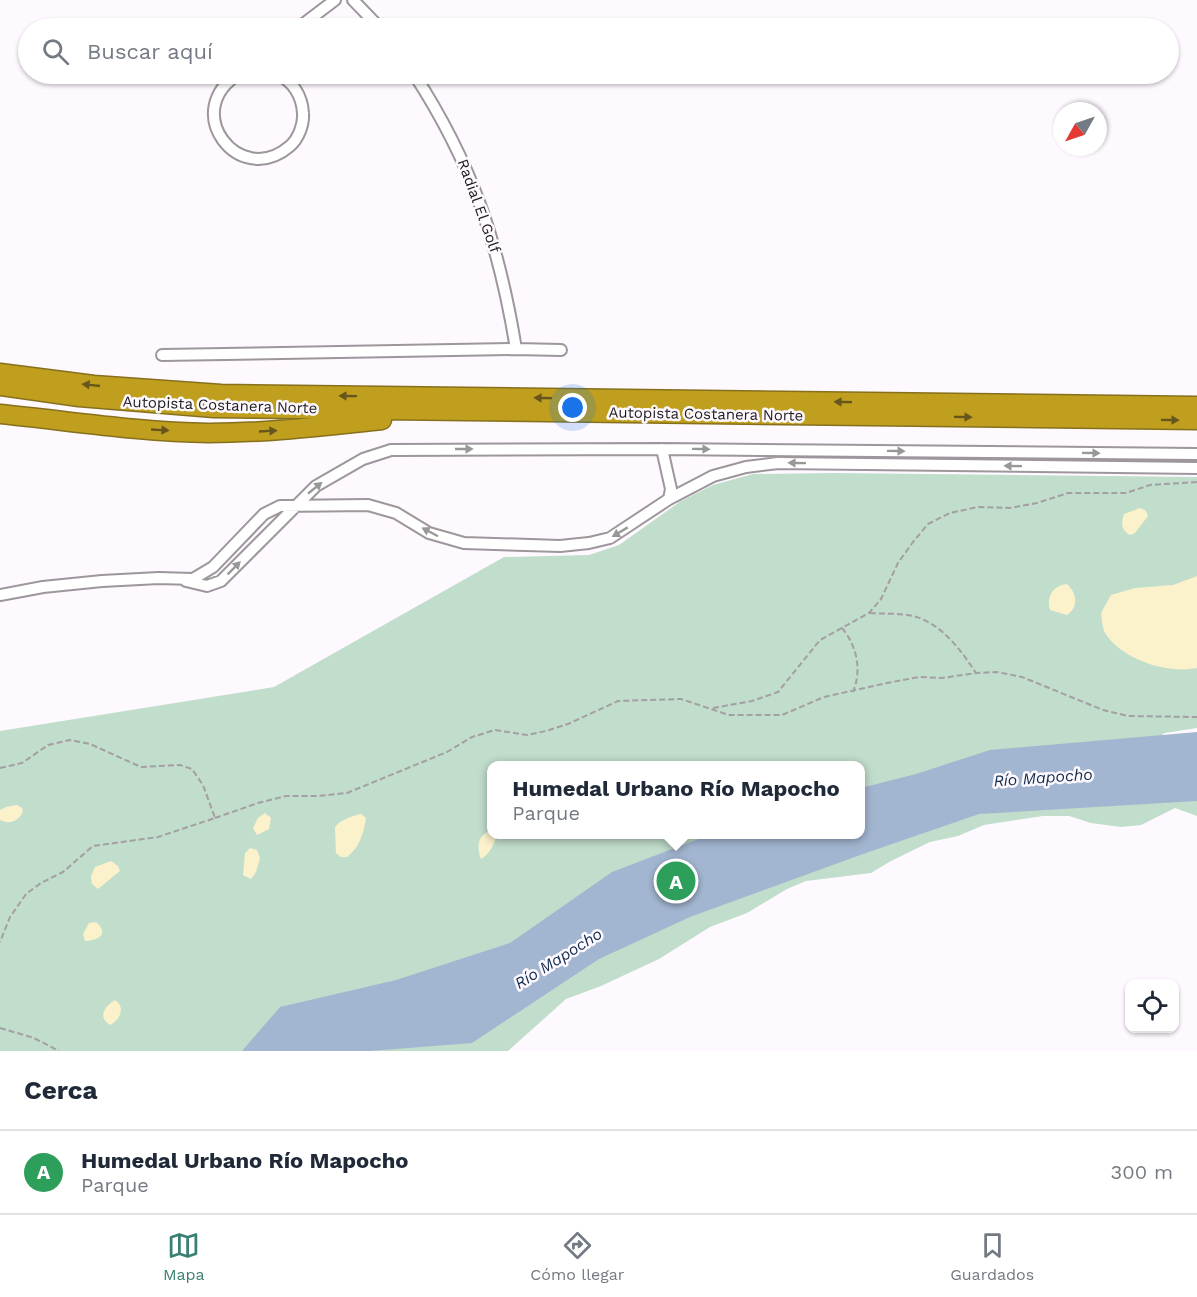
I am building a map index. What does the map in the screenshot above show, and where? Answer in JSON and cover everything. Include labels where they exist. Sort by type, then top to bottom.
[{"type":"highway","name":"Autopista Costanera Norte","points":[[0,373],[94,385],[221,394],[1197,406]]},
{"type":"highway","name":"Autopista Costanera Norte","points":[[0,386],[79,398],[165,405],[437,411],[1197,420]]},
{"type":"highway","points":[[1135,406],[1197,400]]},
{"type":"highway","points":[[6,414],[124,428],[209,433],[296,429],[390,419],[437,411]]},
{"type":"street","points":[[311,18],[335,0]]},
{"type":"street","points":[[353,0],[370,18]]},
{"type":"street","points":[[226,84],[219,92],[214,106],[214,121],[219,135],[228,147],[240,155],[254,159],[268,158],[282,153],[293,144],[300,131],[304,117],[302,102],[292,84]]},
{"type":"street","name":"Radial El Golf","points":[[420,84],[453,141],[482,207],[507,294],[516,349]]},
{"type":"street","points":[[162,355],[561,350]]},
{"type":"street","points":[[662,449],[671,489],[669,499]]},
{"type":"street","points":[[0,595],[43,587],[102,581],[159,578],[183,580],[207,586],[221,581],[326,479],[363,459],[391,450],[662,449],[1197,454]]},
{"type":"street","points":[[183,580],[193,579],[213,567],[268,511],[280,506],[368,505],[396,513],[429,533],[464,543],[560,546],[610,538],[669,499],[729,470],[778,463],[1197,468]]},
{"type":"path","points":[[713,708],[752,701],[778,692],[820,640],[869,613],[881,599],[898,563],[913,542],[928,524],[950,513],[978,507],[1010,508],[1037,503],[1068,493],[1126,493],[1150,485],[1197,482]]},
{"type":"path","points":[[869,613],[915,617],[933,626],[954,643],[975,673]]},
{"type":"path","points":[[842,627],[851,639],[856,655],[858,679],[853,692]]},
{"type":"path","points":[[0,942],[10,918],[26,894],[63,872],[93,846],[158,837],[258,803],[286,796],[318,796],[347,792],[437,756],[472,737],[495,730],[527,735],[546,731],[568,724],[618,701],[681,699],[729,715],[782,714],[824,697],[919,677],[942,678],[997,672],[1022,677],[1103,710],[1128,716],[1197,717]]},
{"type":"path","points":[[0,768],[22,763],[48,745],[70,740],[90,744],[141,767],[180,765],[192,769],[203,785],[215,818]]},
{"type":"path","points":[[0,1028],[34,1038],[59,1051]]},
{"type":"green space","points":[[753,474],[1197,477],[1197,728],[1162,735],[1173,739],[1197,739],[1197,816],[1175,808],[1141,825],[1121,827],[1091,823],[1069,816],[1043,816],[984,825],[958,836],[930,842],[871,873],[806,881],[787,889],[747,913],[710,927],[659,959],[601,986],[566,999],[508,1051],[0,1051],[0,731],[274,687],[504,557],[589,555],[619,545],[681,501],[713,485]]},
{"type":"sand","points":[[1140,508],[1146,511],[1148,516],[1135,533],[1130,535],[1122,526],[1124,514]]},
{"type":"sand","points":[[1197,576],[1197,668],[1173,669],[1148,663],[1124,652],[1105,634],[1101,613],[1111,595],[1135,588],[1173,585]]},
{"type":"sand","points":[[1067,584],[1075,596],[1075,604],[1071,612],[1067,615],[1050,610],[1049,601],[1054,589]]},
{"type":"sand","points":[[17,805],[23,811],[17,820],[7,822],[0,820],[0,810]]},
{"type":"sand","points":[[265,813],[271,818],[269,829],[257,835],[253,828],[258,818]]},
{"type":"sand","points":[[361,814],[366,818],[360,840],[347,857],[341,857],[336,853],[336,825]]},
{"type":"sand","points":[[487,833],[487,839],[496,839],[489,852],[481,859],[479,842]]},
{"type":"sand","points":[[250,848],[257,850],[260,858],[256,872],[251,879],[243,875],[245,853]]},
{"type":"sand","points":[[111,861],[118,866],[120,871],[98,889],[92,884],[91,876],[95,867]]},
{"type":"sand","points":[[96,922],[102,930],[101,936],[85,941],[83,934],[89,923]]},
{"type":"sand","points":[[115,1000],[121,1010],[117,1020],[110,1025],[103,1015],[108,1005]]},
{"type":"water","name":"Río Mapocho","points":[[1197,732],[1197,801],[979,814],[690,917],[599,959],[472,1043],[370,1051],[242,1051],[280,1007],[396,980],[510,943],[612,872],[699,839],[865,839],[865,787],[916,774],[990,750]]},
{"type":"place","name":"Humedal Urbano Río Mapocho","points":[[676,881]]}]
